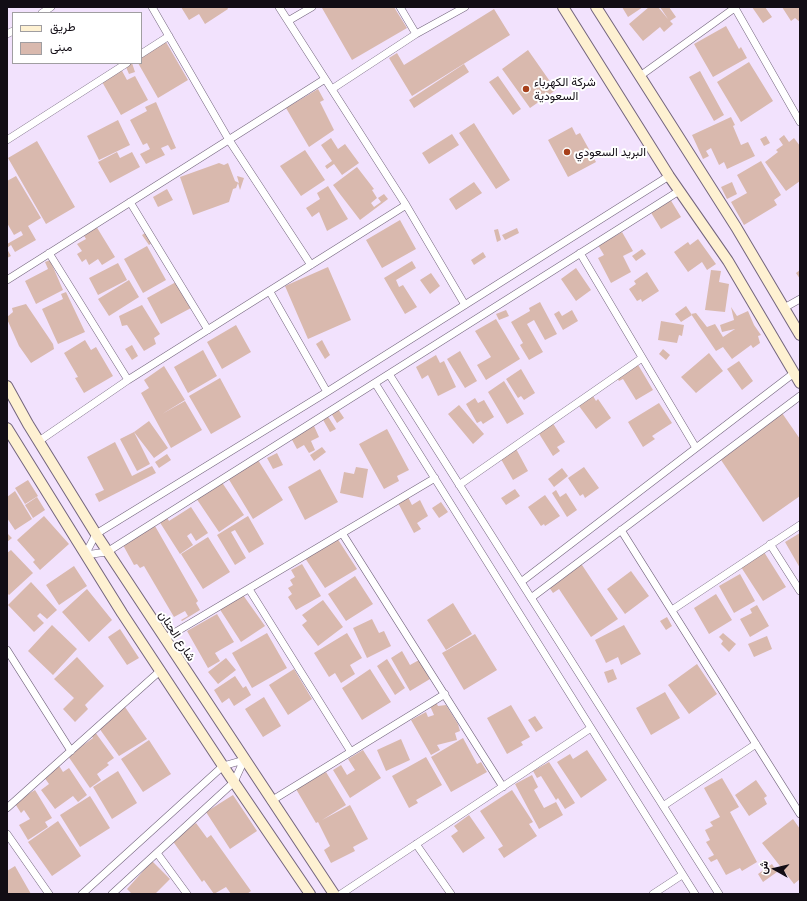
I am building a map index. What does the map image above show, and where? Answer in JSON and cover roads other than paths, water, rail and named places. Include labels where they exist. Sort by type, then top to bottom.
[{"type":"street","points":[[152,7],[229,140],[311,264]]},
{"type":"street","points":[[279,7],[406,204],[466,305]]},
{"type":"street","points":[[288,21],[312,7]]},
{"type":"street","points":[[400,7],[416,34]]},
{"type":"street","points":[[332,89],[416,34],[465,7]]},
{"type":"street","points":[[563,7],[669,176],[728,261],[800,382]]},
{"type":"street","points":[[596,7],[736,227],[800,335]]},
{"type":"street","points":[[640,76],[735,7],[797,111],[800,122]]},
{"type":"street","points":[[142,53],[169,36]]},
{"type":"street","points":[[7,140],[125,64]]},
{"type":"street","points":[[7,280],[324,79]]},
{"type":"street","points":[[84,555],[96,534],[327,392],[669,176]]},
{"type":"street","points":[[84,555],[107,552],[679,191]]},
{"type":"street","points":[[130,202],[208,330]]},
{"type":"street","points":[[39,441],[128,380],[270,292],[311,264],[406,204]]},
{"type":"street","points":[[49,253],[128,380]]},
{"type":"street","points":[[580,253],[696,448]]},
{"type":"street","points":[[270,292],[327,392]]},
{"type":"street","points":[[784,308],[800,299]]},
{"type":"street","points":[[460,485],[642,358]]},
{"type":"street","points":[[520,582],[794,373]]},
{"type":"street","points":[[389,374],[719,894]]},
{"type":"street","points":[[375,383],[695,894]]},
{"type":"street","name":"شارع الحنان","points":[[7,386],[107,552],[334,894]]},
{"type":"street","points":[[531,598],[800,396]]},
{"type":"street","points":[[7,428],[84,555],[223,766],[310,894]]},
{"type":"street","points":[[164,640],[435,478]]},
{"type":"street","points":[[672,610],[800,525]]},
{"type":"street","points":[[621,530],[800,814]]},
{"type":"street","points":[[342,533],[503,787]]},
{"type":"street","points":[[770,544],[800,592]]},
{"type":"street","points":[[249,589],[351,752]]},
{"type":"street","points":[[7,650],[71,751]]},
{"type":"street","points":[[7,808],[161,670]]},
{"type":"street","points":[[272,801],[445,694]]},
{"type":"street","points":[[341,894],[591,728]]},
{"type":"street","points":[[663,806],[756,744]]},
{"type":"street","points":[[82,894],[223,766],[244,760]]},
{"type":"street","points":[[112,894],[234,782],[244,760]]},
{"type":"street","points":[[7,834],[49,894]]},
{"type":"street","points":[[416,844],[451,894]]},
{"type":"street","points":[[158,853],[187,894]]},
{"type":"street","points":[[653,894],[682,875]]},
{"type":"place","name":"شركة الكهرباء السعودية","points":[[526,89]]},
{"type":"place","name":"البريد السعودي","points":[[567,152]]}]
